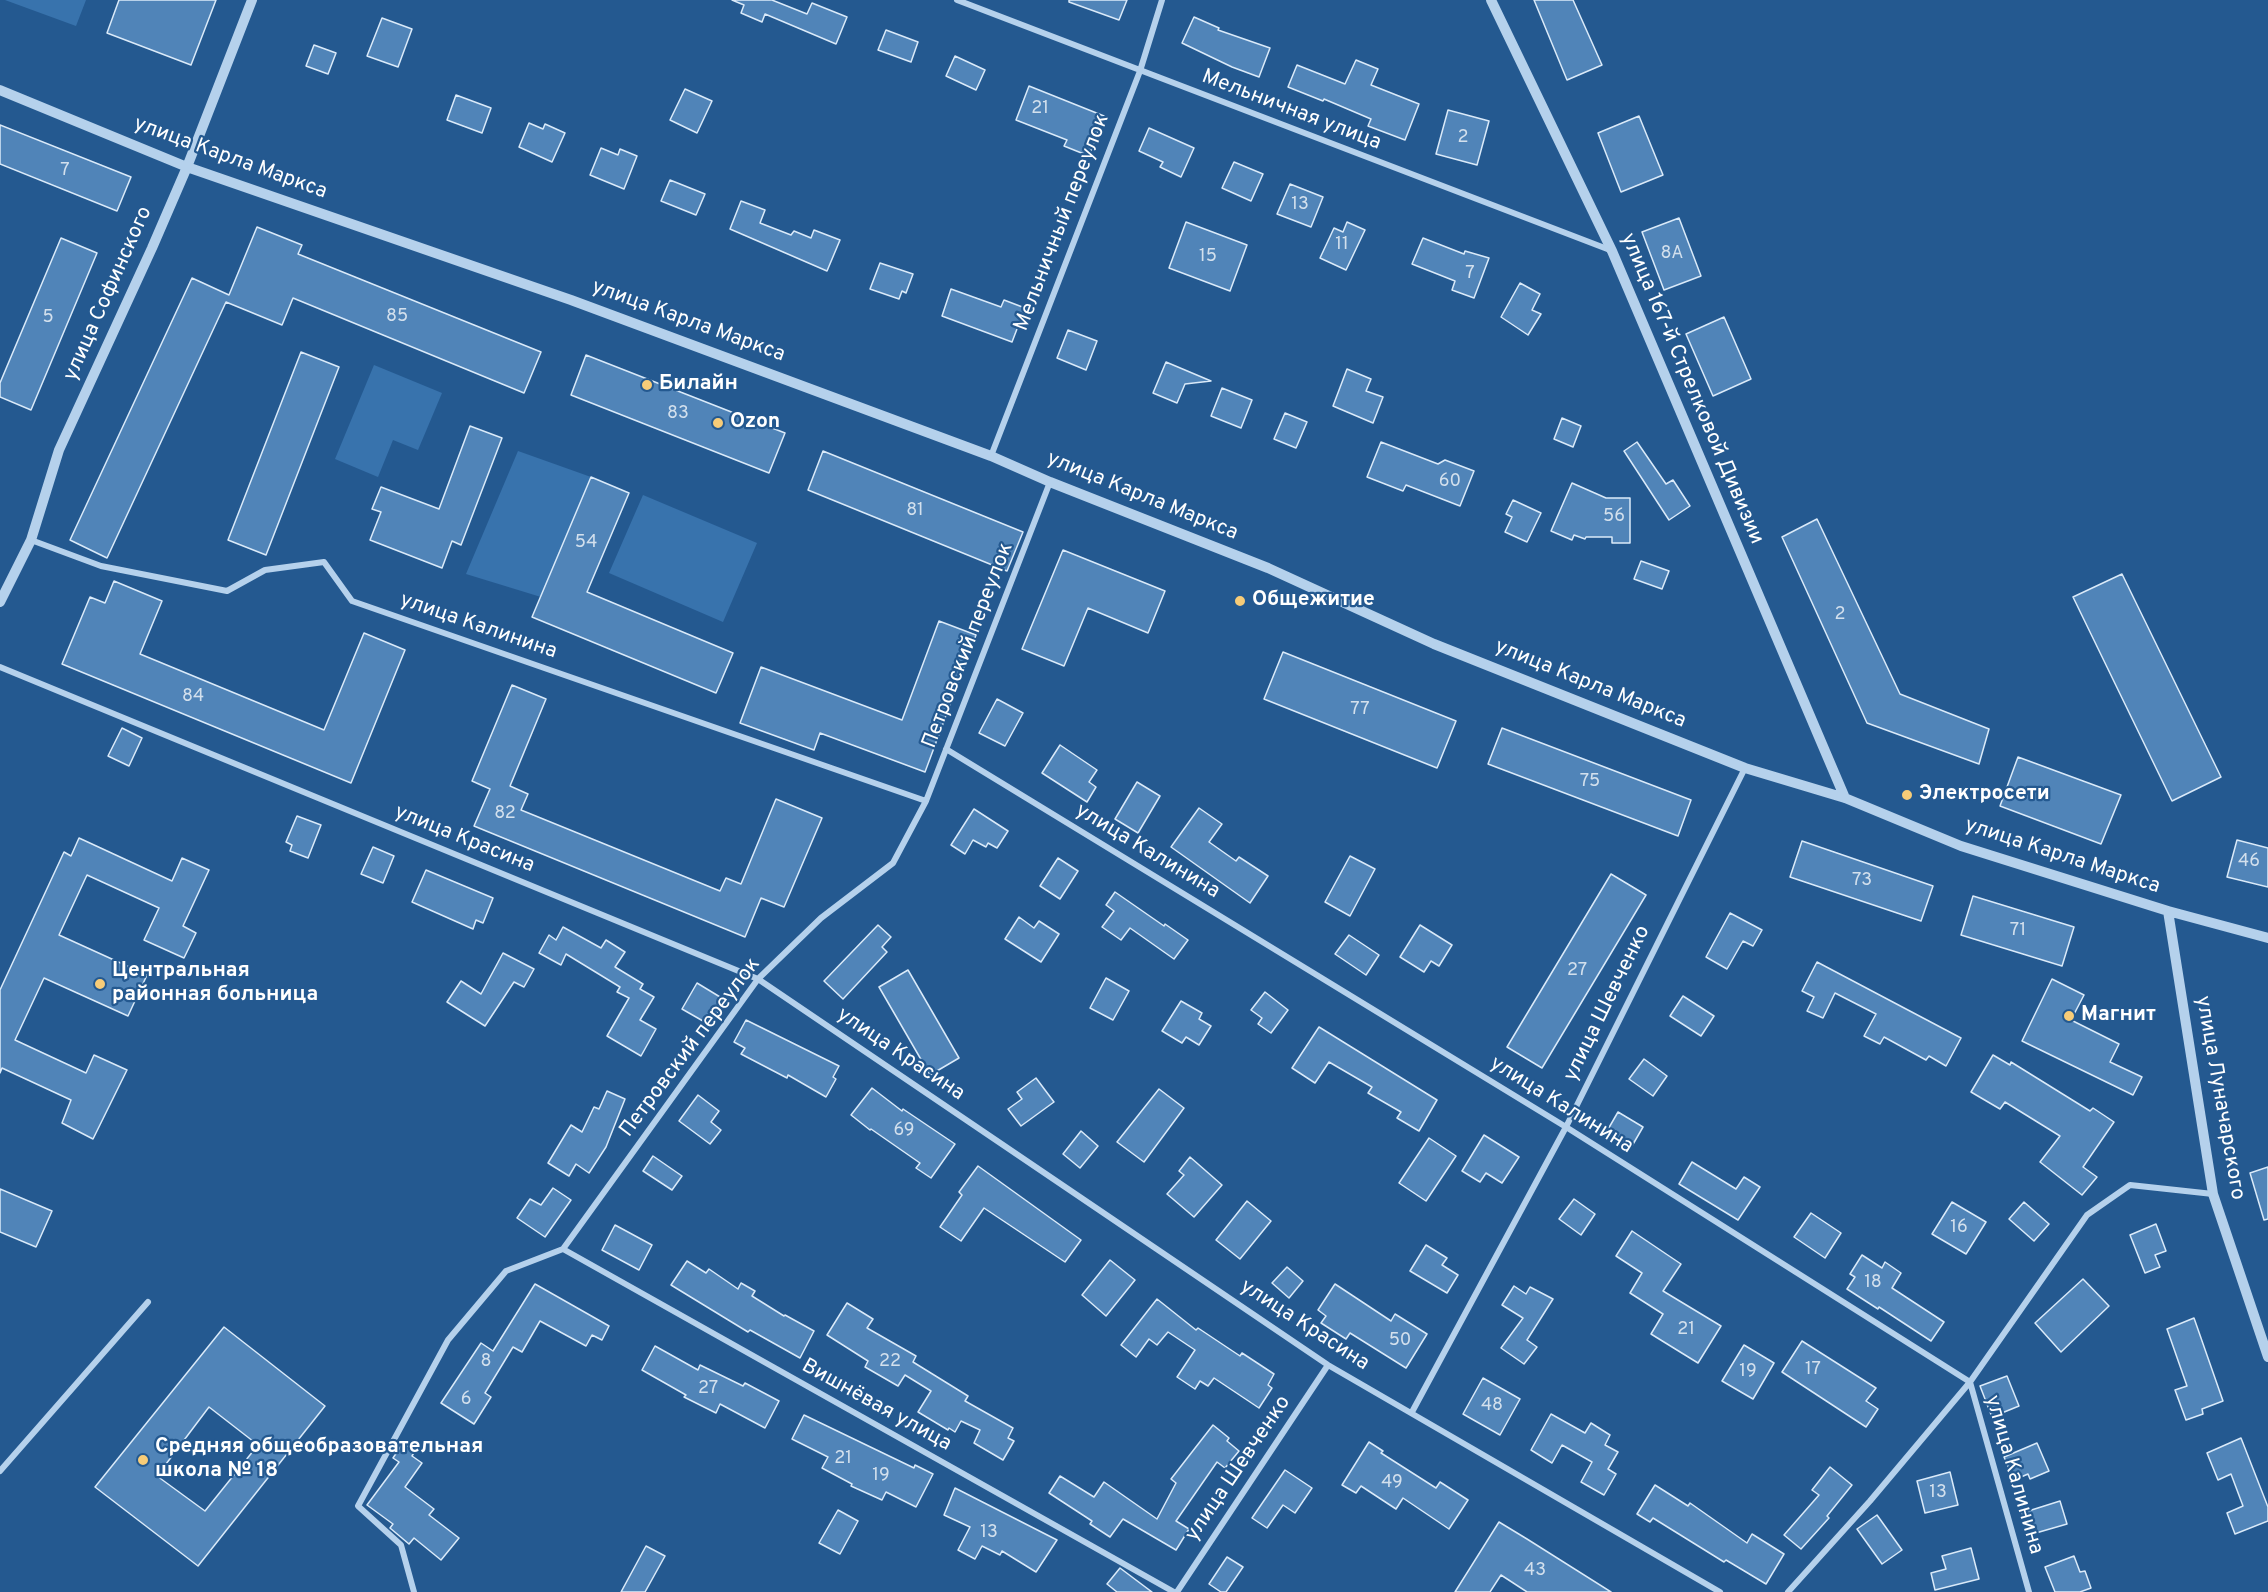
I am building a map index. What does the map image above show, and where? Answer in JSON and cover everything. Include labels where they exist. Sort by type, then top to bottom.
[{"type":"street","name":"улица Софинского","points":[[0,602],[31,540],[59,450],[148,258],[187,167],[252,0]]},
{"type":"street","name":"Мельничная улица","points":[[957,0],[1612,251]]},
{"type":"street","name":"Мельничный переулок","points":[[991,456],[1140,71],[1162,0]]},
{"type":"street","name":"улица 167-й Стрелковой Дивизии","points":[[1491,0],[1612,251],[1845,798]]},
{"type":"street","name":"улица Карла Маркса","points":[[0,90],[187,167],[571,300],[991,456],[1050,482],[1268,568],[1434,644],[1745,768],[1845,798],[1961,846],[2168,911],[2268,938]]},
{"type":"street","name":"Петровский переулок","points":[[563,1250],[758,979],[821,918],[893,863],[926,801],[1050,482]]},
{"type":"street","name":"улица Калинина","points":[[31,540],[101,566],[227,591],[265,570],[324,562],[352,601],[926,801]]},
{"type":"street","name":"улица Красина","points":[[0,667],[758,979],[1329,1365],[1720,1592]]},
{"type":"street","name":"улица Калинина","points":[[946,749],[1566,1127],[1970,1382],[2028,1592]]},
{"type":"street","name":"улица Шевченко","points":[[1412,1412],[1566,1127],[1745,768]]},
{"type":"street","name":"улица Луначарского","points":[[2168,911],[2213,1194],[2268,1357]]},
{"type":"street","points":[[1788,1592],[1870,1501],[1970,1382],[2087,1215],[2130,1185],[2213,1194]]},
{"type":"street","points":[[414,1592],[401,1545],[358,1506],[448,1340],[506,1271],[563,1250]]},
{"type":"street","name":"Вишнёвая улица","points":[[563,1250],[1175,1592]]},
{"type":"street","points":[[0,1471],[148,1302]]},
{"type":"street","name":"улица Шевченко","points":[[1175,1592],[1329,1365]]},
{"type":"shaded area","points":[[5,0],[86,0],[76,26]]},
{"type":"shaded area","points":[[374,365],[442,393],[418,450],[393,440],[378,477],[335,459]]},
{"type":"shaded area","points":[[518,451],[591,477],[541,597],[466,574]]},
{"type":"shaded area","points":[[643,495],[757,543],[723,622],[609,573]]},
{"type":"building","points":[[119,0],[216,0],[191,65],[107,33]]},
{"type":"building","points":[[732,0],[772,0],[807,14],[812,3],[847,17],[836,44],[765,14],[762,22],[741,13],[744,5]]},
{"type":"building","points":[[1069,0],[1127,0],[1119,20],[1069,2]]},
{"type":"building","points":[[1534,0],[1573,0],[1602,65],[1567,80]]},
{"type":"building","points":[[1194,17],[1219,28],[1218,30],[1270,48],[1259,77],[1182,43]]},
{"type":"building","points":[[382,18],[412,29],[398,67],[367,56]]},
{"type":"building","points":[[886,30],[918,42],[911,62],[878,50]]},
{"type":"building","points":[[314,45],[336,53],[328,74],[306,66]]},
{"type":"building","points":[[955,56],[985,70],[976,90],[946,76]]},
{"type":"building","points":[[1356,60],[1378,69],[1371,85],[1419,104],[1405,140],[1368,126],[1371,119],[1288,87],[1297,65],[1345,84]]},
{"type":"building","points":[[1029,86],[1104,116],[1089,156],[1064,146],[1067,140],[1016,120]]},
{"type":"building","points":[[685,89],[712,101],[697,133],[670,120]]},
{"type":"building","points":[[456,95],[491,108],[482,133],[447,120]]},
{"type":"building","points":[[1448,110],[1489,121],[1477,165],[1436,154]]},
{"type":"building","points":[[1639,116],[1663,175],[1621,192],[1598,133]]},
{"type":"building","points":[[529,123],[543,129],[545,124],[565,133],[552,162],[519,147]]},
{"type":"building","points":[[0,125],[131,177],[117,211],[0,164]]},
{"type":"building","points":[[1149,128],[1194,148],[1181,177],[1160,167],[1163,162],[1139,151]]},
{"type":"building","points":[[601,148],[618,155],[620,149],[637,156],[624,189],[590,175]]},
{"type":"building","points":[[1234,162],[1263,174],[1251,201],[1222,188]]},
{"type":"building","points":[[670,180],[705,194],[696,215],[661,201]]},
{"type":"building","points":[[1290,184],[1323,197],[1311,227],[1277,214]]},
{"type":"building","points":[[741,201],[765,210],[760,223],[791,235],[794,231],[811,238],[814,230],[840,240],[827,271],[730,229]]},
{"type":"building","points":[[1679,218],[1701,276],[1664,290],[1642,232]]},
{"type":"building","points":[[1186,222],[1247,245],[1230,291],[1169,268]]},
{"type":"building","points":[[1347,222],[1365,230],[1346,270],[1320,258],[1334,228],[1343,232]]},
{"type":"building","points":[[257,227],[302,245],[298,254],[541,352],[524,393],[293,298],[282,325],[226,302],[107,558],[70,540],[192,278],[229,295]]},
{"type":"building","points":[[61,238],[97,253],[31,410],[0,397],[0,383]]},
{"type":"building","points":[[1423,238],[1464,254],[1465,251],[1489,258],[1474,298],[1452,290],[1455,281],[1412,264]]},
{"type":"building","points":[[880,263],[913,274],[906,293],[902,291],[899,299],[870,289]]},
{"type":"building","points":[[1520,283],[1540,294],[1532,310],[1541,314],[1528,335],[1501,317]]},
{"type":"building","points":[[951,289],[1001,307],[1004,300],[1025,308],[1012,342],[942,316]]},
{"type":"building","points":[[1724,317],[1751,379],[1713,396],[1686,334]]},
{"type":"building","points":[[1068,330],[1097,341],[1086,370],[1057,358]]},
{"type":"building","points":[[301,352],[339,367],[266,555],[228,540]]},
{"type":"building","points":[[586,355],[785,433],[769,473],[571,395]]},
{"type":"building","points":[[1166,362],[1211,381],[1185,384],[1177,403],[1153,393]]},
{"type":"building","points":[[1347,369],[1371,379],[1366,391],[1383,397],[1373,423],[1333,406]]},
{"type":"building","points":[[1222,388],[1252,400],[1241,428],[1211,416]]},
{"type":"building","points":[[1285,413],[1307,422],[1296,448],[1274,439]]},
{"type":"building","points":[[1562,418],[1581,426],[1573,447],[1554,439]]},
{"type":"building","points":[[470,426],[502,438],[461,545],[452,541],[442,568],[370,540],[381,512],[372,509],[381,487],[439,509]]},
{"type":"building","points":[[1381,442],[1438,464],[1445,460],[1474,471],[1460,506],[1406,485],[1403,491],[1367,477]]},
{"type":"building","points":[[1637,442],[1666,484],[1673,480],[1690,506],[1669,520],[1624,451]]},
{"type":"building","points":[[823,451],[1023,532],[1007,571],[808,490]]},
{"type":"building","points":[[591,477],[629,493],[587,592],[733,653],[716,693],[532,617]]},
{"type":"building","points":[[1572,483],[1606,498],[1630,498],[1630,543],[1612,543],[1612,537],[1586,537],[1585,539],[1574,535],[1572,540],[1551,531]]},
{"type":"building","points":[[1513,500],[1541,513],[1527,542],[1505,532],[1512,517],[1506,514]]},
{"type":"building","points":[[1817,519],[1900,694],[1989,729],[1979,764],[1867,723],[1782,537]]},
{"type":"building","points":[[1063,550],[1165,591],[1148,633],[1088,608],[1064,666],[1022,649]]},
{"type":"building","points":[[1641,561],[1669,571],[1662,589],[1634,579]]},
{"type":"building","points":[[2122,574],[2221,777],[2172,801],[2073,597]]},
{"type":"building","points":[[114,581],[162,601],[140,654],[324,730],[364,633],[405,650],[351,783],[62,664],[90,597],[105,603]]},
{"type":"building","points":[[939,621],[976,635],[925,772],[820,733],[814,750],[740,723],[761,667],[902,720]]},
{"type":"building","points":[[1283,652],[1456,721],[1437,768],[1264,699]]},
{"type":"building","points":[[512,685],[546,699],[510,786],[528,794],[521,810],[720,891],[726,878],[741,884],[776,799],[822,818],[784,907],[761,898],[745,937],[474,826],[490,789],[472,781]]},
{"type":"building","points":[[997,699],[1023,713],[1005,746],[979,733]]},
{"type":"building","points":[[122,728],[142,738],[129,766],[108,756]]},
{"type":"building","points":[[1502,728],[1691,800],[1678,836],[1488,764]]},
{"type":"building","points":[[1060,745],[1097,770],[1089,782],[1096,787],[1087,802],[1042,773]]},
{"type":"building","points":[[2018,757],[2121,795],[2101,844],[2000,806]]},
{"type":"building","points":[[1137,782],[1160,796],[1138,833],[1115,819]]},
{"type":"building","points":[[1199,808],[1222,824],[1209,842],[1236,861],[1239,857],[1268,876],[1250,903],[1171,847]]},
{"type":"building","points":[[974,809],[1008,831],[997,848],[988,843],[986,847],[973,840],[965,854],[951,845]]},
{"type":"building","points":[[297,816],[321,825],[308,858],[290,851],[292,845],[286,842]]},
{"type":"building","name":"Центральная районная больница","points":[[79,838],[172,881],[182,858],[209,870],[183,926],[196,933],[184,958],[144,940],[159,908],[87,875],[59,935],[147,975],[128,1016],[44,978],[15,1040],[86,1073],[94,1055],[127,1070],[93,1139],[62,1123],[71,1100],[2,1068],[0,1073],[0,990],[64,852],[71,856]]},
{"type":"building","points":[[2237,840],[2268,848],[2268,887],[2227,877]]},
{"type":"building","points":[[1802,841],[1933,886],[1921,921],[1790,877]]},
{"type":"building","points":[[373,847],[394,856],[383,883],[361,874]]},
{"type":"building","points":[[1350,856],[1375,869],[1350,916],[1325,902]]},
{"type":"building","points":[[1058,858],[1078,871],[1060,899],[1040,886]]},
{"type":"building","points":[[426,870],[493,898],[483,923],[476,920],[473,929],[412,902]]},
{"type":"building","points":[[1611,874],[1646,895],[1542,1068],[1507,1047]]},
{"type":"building","points":[[1115,892],[1188,940],[1174,959],[1130,928],[1121,940],[1102,927],[1114,911],[1106,905]]},
{"type":"building","points":[[1973,896],[2074,927],[2062,966],[1961,935]]},
{"type":"building","points":[[1730,913],[1762,930],[1753,946],[1743,941],[1727,969],[1706,957]]},
{"type":"building","points":[[1019,917],[1034,928],[1039,921],[1059,934],[1041,962],[1005,939]]},
{"type":"building","points":[[878,925],[891,937],[882,947],[887,952],[843,999],[824,981]]},
{"type":"building","points":[[1420,925],[1452,945],[1439,966],[1431,961],[1424,972],[1400,957]]},
{"type":"building","points":[[563,927],[601,948],[606,940],[625,952],[615,967],[643,984],[640,989],[654,997],[640,1020],[656,1029],[641,1056],[607,1036],[629,998],[617,992],[620,987],[566,954],[561,965],[539,953],[549,935],[556,940]]},
{"type":"building","points":[[1349,935],[1379,955],[1366,975],[1335,954]]},
{"type":"building","points":[[503,953],[534,969],[524,987],[514,982],[485,1026],[447,1002],[461,981],[481,994]]},
{"type":"building","points":[[1817,962],[1961,1038],[1946,1066],[1929,1056],[1926,1060],[1884,1037],[1880,1044],[1864,1036],[1876,1014],[1835,993],[1823,1018],[1807,1011],[1814,997],[1802,991]]},
{"type":"building","points":[[908,970],[959,1058],[930,1075],[879,987]]},
{"type":"building","points":[[1106,978],[1129,991],[1113,1020],[1090,1008]]},
{"type":"building","points":[[2052,979],[2084,995],[2071,1020],[2119,1044],[2110,1062],[2142,1077],[2133,1095],[2022,1041]]},
{"type":"building","points":[[697,983],[725,1000],[710,1025],[682,1009]]},
{"type":"building","points":[[1265,992],[1288,1010],[1271,1033],[1258,1024],[1262,1018],[1251,1010]]},
{"type":"building","points":[[1683,996],[1714,1016],[1701,1036],[1670,1016]]},
{"type":"building","points":[[1181,1001],[1202,1013],[1199,1019],[1211,1026],[1199,1045],[1186,1037],[1182,1043],[1162,1031]]},
{"type":"building","points":[[746,1020],[839,1066],[833,1077],[836,1079],[826,1097],[788,1075],[787,1078],[741,1054],[745,1048],[734,1042]]},
{"type":"building","points":[[1319,1027],[1437,1100],[1419,1131],[1397,1118],[1401,1112],[1368,1093],[1372,1087],[1329,1062],[1315,1083],[1292,1068]]},
{"type":"building","points":[[1993,1055],[2010,1065],[2011,1062],[2090,1111],[2093,1108],[2114,1122],[2083,1167],[2097,1177],[2082,1195],[2040,1162],[2060,1136],[2005,1102],[2000,1109],[1971,1092]]},
{"type":"building","points":[[1644,1059],[1667,1076],[1653,1096],[1629,1079]]},
{"type":"building","points":[[1036,1078],[1054,1102],[1021,1126],[1008,1109],[1022,1099],[1017,1092]]},
{"type":"building","points":[[872,1088],[902,1111],[903,1109],[955,1144],[931,1178],[916,1168],[920,1163],[851,1115]]},
{"type":"building","points":[[1159,1089],[1184,1108],[1144,1162],[1117,1142]]},
{"type":"building","points":[[607,1091],[625,1099],[606,1147],[589,1173],[576,1164],[569,1176],[548,1163],[571,1125],[582,1132],[594,1107],[599,1109]]},
{"type":"building","points":[[698,1095],[719,1111],[711,1122],[721,1130],[710,1144],[679,1121]]},
{"type":"building","points":[[1618,1112],[1643,1127],[1632,1146],[1607,1131]]},
{"type":"building","points":[[1081,1131],[1098,1146],[1080,1168],[1063,1154]]},
{"type":"building","points":[[1484,1135],[1519,1157],[1502,1183],[1486,1173],[1480,1182],[1462,1171]]},
{"type":"building","points":[[1429,1138],[1456,1156],[1426,1201],[1399,1183]]},
{"type":"building","points":[[653,1156],[682,1176],[672,1190],[643,1171]]},
{"type":"building","points":[[1190,1157],[1222,1185],[1194,1217],[1167,1194],[1184,1175],[1179,1171]]},
{"type":"building","points":[[1692,1162],[1736,1189],[1744,1177],[1760,1187],[1738,1220],[1679,1184]]},
{"type":"building","points":[[978,1166],[1081,1240],[1065,1262],[984,1208],[961,1241],[940,1227],[962,1195],[959,1192]]},
{"type":"building","points":[[2268,1167],[2268,1219],[2264,1220],[2250,1173]]},
{"type":"building","points":[[553,1188],[571,1200],[545,1237],[517,1218],[530,1199],[541,1205]]},
{"type":"building","points":[[0,1189],[52,1211],[36,1247],[0,1232]]},
{"type":"building","points":[[1574,1199],[1595,1214],[1581,1235],[1559,1219]]},
{"type":"building","points":[[1247,1201],[1271,1221],[1240,1259],[1216,1240]]},
{"type":"building","points":[[1952,1202],[1986,1222],[1966,1254],[1932,1234]]},
{"type":"building","points":[[2024,1202],[2049,1224],[2034,1241],[2009,1219]]},
{"type":"building","points":[[1811,1213],[1841,1233],[1825,1258],[1794,1237]]},
{"type":"building","points":[[2156,1224],[2166,1251],[2155,1255],[2160,1267],[2145,1273],[2130,1235]]},
{"type":"building","points":[[615,1225],[652,1245],[639,1270],[602,1250]]},
{"type":"building","points":[[1632,1231],[1681,1264],[1663,1291],[1721,1326],[1698,1363],[1651,1334],[1663,1314],[1630,1293],[1642,1273],[1616,1256]]},
{"type":"building","points":[[1426,1245],[1447,1258],[1442,1265],[1458,1275],[1447,1293],[1410,1271]]},
{"type":"building","points":[[1862,1255],[1882,1268],[1885,1262],[1901,1273],[1892,1288],[1944,1322],[1931,1341],[1847,1289],[1855,1277],[1850,1274]]},
{"type":"building","points":[[1110,1260],[1135,1280],[1106,1316],[1082,1295]]},
{"type":"building","points":[[687,1261],[706,1273],[709,1269],[738,1289],[741,1283],[755,1291],[752,1296],[814,1331],[800,1358],[750,1330],[748,1332],[671,1285]]},
{"type":"building","points":[[1287,1267],[1303,1281],[1289,1298],[1272,1283]]},
{"type":"building","points":[[2083,1279],[2109,1306],[2061,1352],[2035,1323]]},
{"type":"building","points":[[535,1284],[609,1326],[602,1340],[592,1335],[586,1346],[540,1321],[522,1352],[513,1347],[485,1393],[491,1397],[474,1424],[441,1403],[481,1343],[493,1351]]},
{"type":"building","points":[[1335,1284],[1391,1321],[1395,1314],[1427,1334],[1406,1368],[1350,1333],[1346,1339],[1321,1323],[1326,1316],[1318,1310]]},
{"type":"building","points":[[1514,1286],[1526,1294],[1530,1287],[1553,1299],[1527,1340],[1537,1347],[1524,1364],[1501,1348],[1523,1318],[1502,1305]]},
{"type":"building","points":[[1157,1299],[1196,1330],[1198,1328],[1240,1356],[1242,1353],[1274,1374],[1268,1385],[1272,1388],[1259,1408],[1214,1378],[1208,1386],[1200,1381],[1195,1389],[1177,1377],[1195,1350],[1168,1332],[1157,1345],[1149,1339],[1136,1357],[1121,1345]]},
{"type":"building","points":[[847,1303],[873,1319],[867,1328],[916,1356],[913,1362],[968,1396],[965,1401],[1013,1428],[1008,1438],[1014,1441],[1003,1460],[974,1443],[980,1430],[961,1421],[955,1432],[949,1428],[948,1430],[918,1412],[931,1391],[905,1375],[898,1386],[865,1367],[868,1361],[827,1335]]},
{"type":"building","points":[[2194,1318],[2223,1401],[2202,1409],[2203,1414],[2186,1420],[2175,1390],[2187,1386],[2167,1329]]},
{"type":"building","name":"Средняя общеобразовательная школа № 18","points":[[224,1327],[325,1406],[198,1566],[95,1487]],"holes":[[[209,1407],[258,1445],[205,1511],[157,1476]]]},
{"type":"building","points":[[1802,1341],[1876,1388],[1866,1401],[1878,1409],[1866,1427],[1782,1372]]},
{"type":"building","points":[[1744,1345],[1774,1363],[1753,1399],[1722,1381]]},
{"type":"building","points":[[655,1346],[698,1370],[700,1365],[743,1386],[745,1383],[779,1401],[765,1428],[720,1404],[716,1413],[684,1397],[686,1395],[642,1370]]},
{"type":"building","points":[[2007,1376],[2019,1406],[1992,1417],[1980,1386]]},
{"type":"building","points":[[1483,1378],[1520,1399],[1500,1435],[1463,1414]]},
{"type":"building","points":[[1551,1414],[1585,1433],[1591,1423],[1610,1435],[1605,1445],[1618,1452],[1608,1469],[1616,1474],[1604,1495],[1581,1482],[1592,1462],[1562,1445],[1552,1463],[1531,1450]]},
{"type":"building","points":[[804,1415],[914,1468],[915,1465],[933,1474],[916,1507],[886,1492],[882,1500],[851,1486],[852,1484],[822,1468],[828,1457],[792,1439]]},
{"type":"building","points":[[1213,1425],[1229,1438],[1227,1441],[1239,1451],[1225,1468],[1217,1462],[1176,1521],[1189,1529],[1176,1550],[1123,1519],[1110,1537],[1090,1524],[1092,1521],[1049,1493],[1060,1476],[1094,1497],[1104,1482],[1157,1519],[1176,1483],[1171,1479]]},
{"type":"building","points":[[2241,1438],[2268,1507],[2268,1521],[2235,1534],[2227,1513],[2243,1506],[2231,1474],[2218,1480],[2207,1453]]},
{"type":"building","points":[[1369,1442],[1383,1451],[1381,1453],[1436,1488],[1440,1482],[1468,1500],[1449,1529],[1403,1498],[1396,1509],[1361,1486],[1356,1493],[1342,1485]]},
{"type":"building","points":[[403,1443],[415,1451],[412,1456],[422,1463],[405,1487],[434,1509],[429,1515],[459,1538],[441,1560],[414,1538],[409,1544],[390,1528],[393,1524],[367,1505],[399,1462],[393,1458]]},
{"type":"building","points":[[2037,1443],[2049,1471],[2030,1479],[2028,1474],[2014,1480],[2004,1457]]},
{"type":"building","points":[[1830,1467],[1852,1485],[1827,1516],[1829,1518],[1801,1549],[1784,1535],[1819,1495],[1812,1490]]},
{"type":"building","points":[[1285,1470],[1312,1488],[1295,1513],[1283,1505],[1267,1528],[1252,1518]]},
{"type":"building","points":[[1950,1472],[1958,1505],[1925,1513],[1917,1481]]},
{"type":"building","points":[[1655,1485],[1688,1506],[1690,1503],[1747,1543],[1752,1534],[1784,1554],[1766,1584],[1726,1560],[1724,1562],[1653,1518],[1650,1522],[1637,1514]]},
{"type":"building","points":[[955,1488],[1057,1540],[1036,1572],[1002,1551],[1000,1555],[982,1546],[975,1559],[958,1550],[970,1527],[944,1515]]},
{"type":"building","points":[[2060,1501],[2067,1524],[2029,1535],[2022,1513]]},
{"type":"building","points":[[838,1510],[858,1521],[840,1554],[819,1543]]},
{"type":"building","points":[[1877,1515],[1902,1550],[1882,1564],[1857,1529]]},
{"type":"building","points":[[1499,1522],[1611,1592],[1527,1592],[1501,1575],[1490,1592],[1455,1592]]},
{"type":"building","points":[[646,1546],[665,1556],[645,1592],[621,1592]]},
{"type":"building","points":[[1971,1548],[1979,1579],[1935,1590],[1931,1573],[1946,1569],[1942,1556]]},
{"type":"building","points":[[2074,1556],[2080,1572],[2085,1571],[2091,1588],[2080,1592],[2055,1592],[2045,1567]]},
{"type":"building","points":[[1227,1557],[1243,1567],[1226,1592],[1221,1592],[1209,1584]]},
{"type":"building","points":[[1120,1568],[1152,1592],[1117,1592],[1107,1584]]},
{"type":"place","name":"Билайн","points":[[647,385]]},
{"type":"place","name":"Ozon","points":[[718,423]]},
{"type":"place","name":"Общежитие","points":[[1240,601]]},
{"type":"place","name":"Электросети","points":[[1907,795]]},
{"type":"place","name":"Центральная районная больница","points":[[100,984]]},
{"type":"place","name":"Магнит","points":[[2069,1016]]},
{"type":"place","name":"Средняя общеобразовательная школа № 18","points":[[143,1460]]}]
